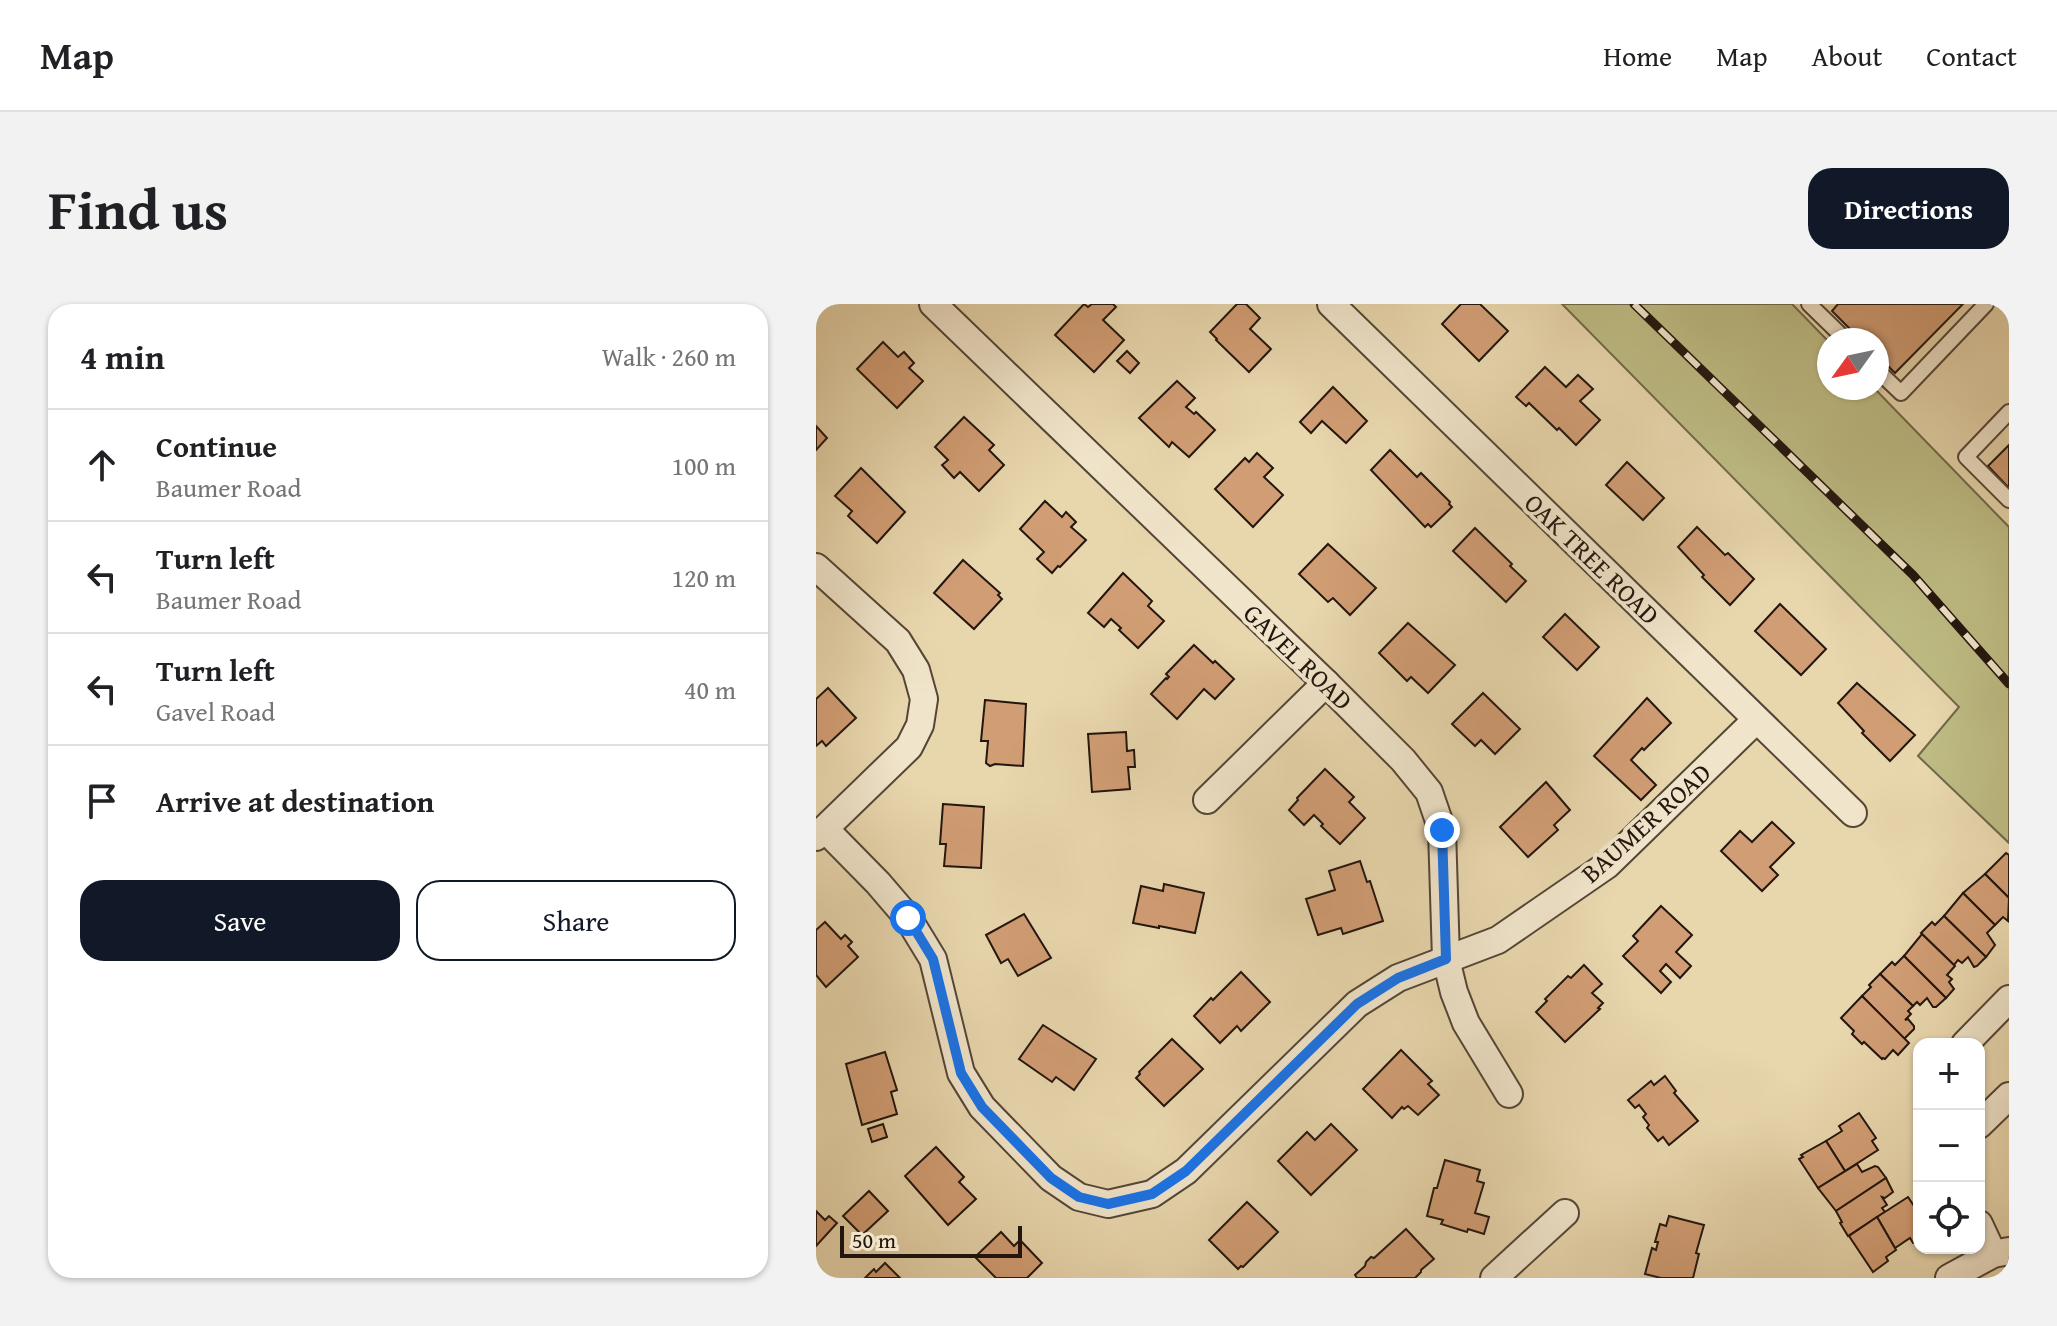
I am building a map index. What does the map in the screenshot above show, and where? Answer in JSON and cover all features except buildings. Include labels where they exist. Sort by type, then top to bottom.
[{"type":"street","name":"GAVEL ROAD","points":[[933,304],[1326,683],[1403,760],[1429,792],[1442,830],[1446,959],[1454,992],[1466,1023],[1509,1094]]},
{"type":"street","name":"OAK TREE ROAD","points":[[1331,304],[1853,813]]},
{"type":"street","points":[[816,567],[898,641],[916,670],[924,699],[920,725],[909,747],[821,833]]},
{"type":"street","points":[[1207,800],[1326,683]]},
{"type":"street","name":"BAUMER ROAD","points":[[821,833],[878,883],[908,918],[933,959],[961,1073],[982,1107],[1051,1178],[1079,1197],[1108,1204],[1152,1194],[1186,1171],[1357,1004],[1398,978],[1498,940],[1607,865],[1756,720]]},
{"type":"street","points":[[1971,1038],[2009,999]]},
{"type":"street","points":[[1985,1119],[2009,1096]]},
{"type":"street","points":[[1494,1278],[1565,1213]]},
{"type":"street","points":[[1949,1278],[2001,1253],[1985,1232]]},
{"type":"lane","points":[[1809,304],[1834,328]]},
{"type":"lane","points":[[1889,382],[1901,393],[1986,304]]},
{"type":"lane","points":[[2009,412],[1966,457],[2009,500]]},
{"type":"shaded area","points":[[1562,304],[1792,304],[1817,330],[1817,400],[1886,400],[2009,527],[2009,843],[1918,756],[1959,707]]},
{"type":"railway","points":[[1634,304],[1913,575],[2009,684]]},
{"type":"route","points":[[908,918],[933,959],[961,1073],[982,1107],[1051,1178],[1079,1197],[1108,1204],[1152,1194],[1186,1171],[1357,1004],[1398,978],[1446,959],[1442,830]]}]
